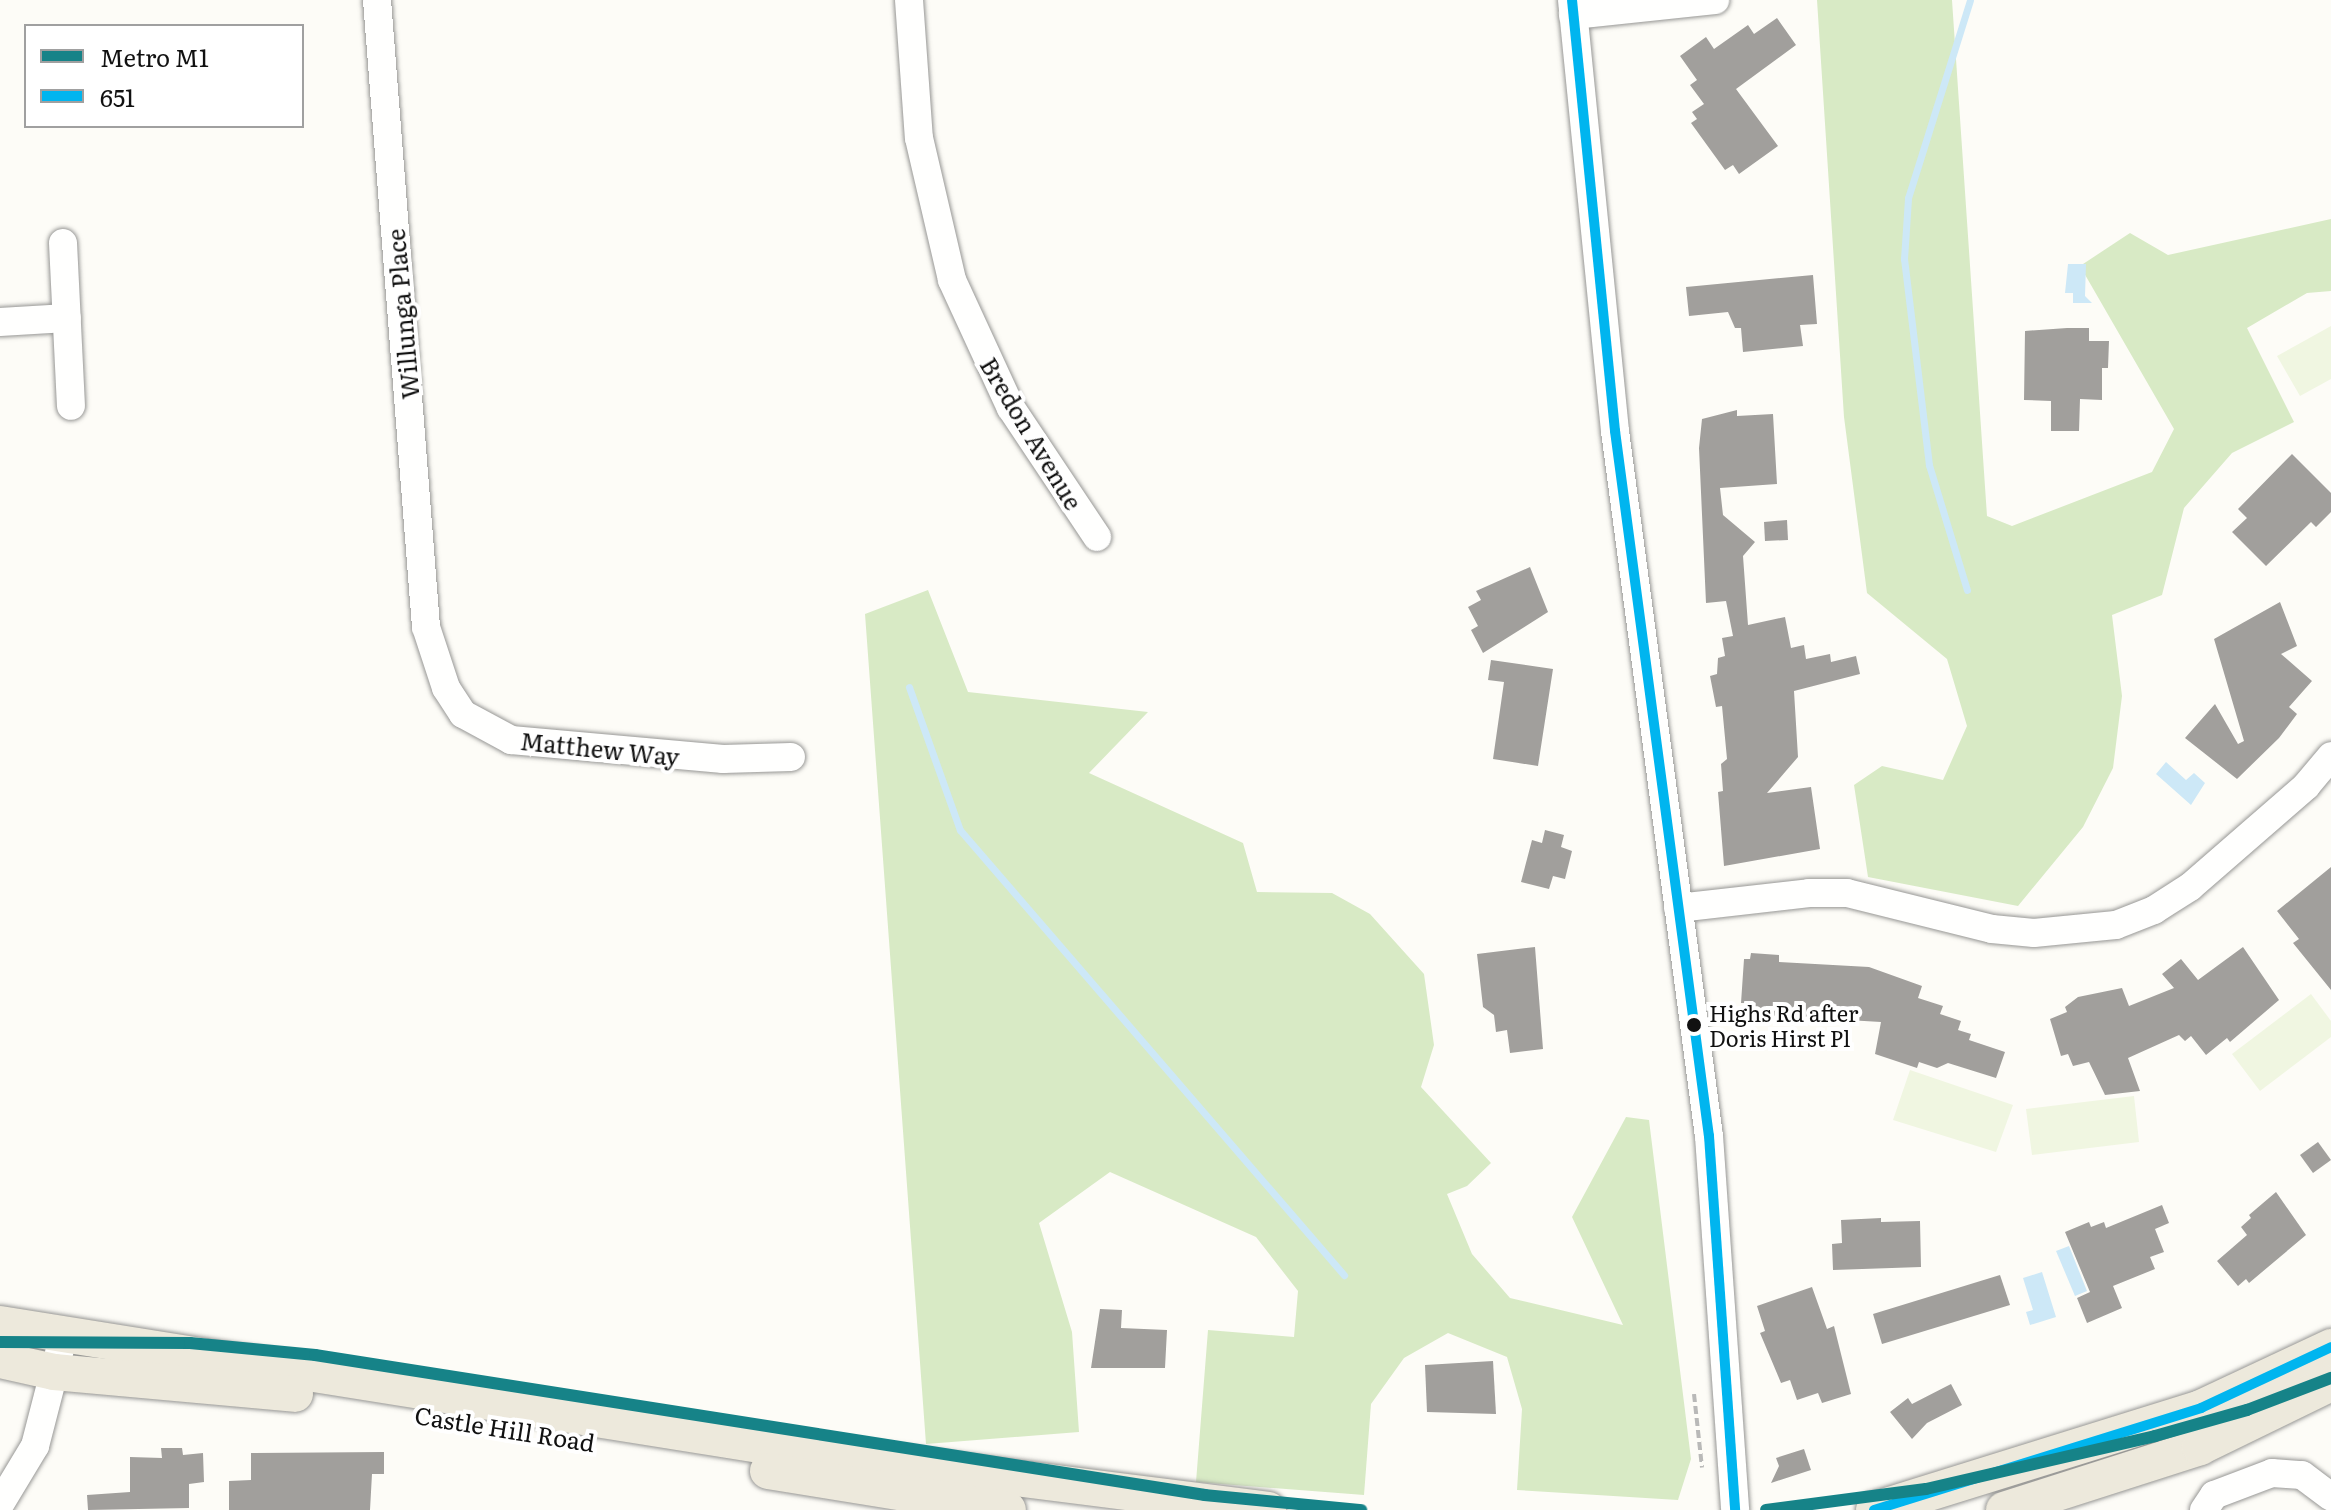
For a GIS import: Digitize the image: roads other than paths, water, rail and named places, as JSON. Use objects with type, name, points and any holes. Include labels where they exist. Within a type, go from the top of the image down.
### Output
[{"type":"main road","name":"Castle Hill Road","points":[[0,1324],[59,1355],[1008,1510]]},
{"type":"main road","points":[[1874,1510],[2201,1408],[2331,1347]]},
{"type":"main road","name":"Castle Hill Road","points":[[0,1360],[59,1355],[1268,1510]]},
{"type":"main road","points":[[2004,1510],[2200,1447],[2331,1383]]},
{"type":"street","name":"Willunga Place","points":[[377,0],[426,627]]},
{"type":"street","name":"Bredon Avenue","points":[[909,0],[919,138],[952,280],[1011,408],[1097,537]]},
{"type":"street","points":[[1715,0],[1573,7],[1615,431],[1709,1136],[1735,1510]]},
{"type":"street","points":[[63,243],[71,406]]},
{"type":"street","points":[[0,322],[67,318]]},
{"type":"street","name":"Matthew Way","points":[[426,627],[446,688],[463,714],[511,740],[723,759],[791,757]]},
{"type":"street","points":[[1678,908],[1809,893],[1847,893],[1992,929],[2034,933],[2116,925],[2154,910],[2190,887],[2306,786],[2331,756]]},
{"type":"street","points":[[0,1504],[26,1468],[59,1355]]},
{"type":"street","points":[[2204,1510],[2214,1495],[2272,1473],[2302,1475],[2331,1497]]},
{"type":"water","points":[[2068,264],[2086,264],[2085,296],[2092,303],[2073,303],[2073,293],[2065,293]]},
{"type":"water","points":[[2166,762],[2186,780],[2194,773],[2205,783],[2191,805],[2156,774]]},
{"type":"water","points":[[2069,1246],[2087,1291],[2075,1296],[2056,1251]]},
{"type":"water","points":[[2042,1272],[2056,1317],[2030,1325],[2026,1312],[2033,1310],[2023,1278]]},
{"type":"waterway","points":[[1967,590],[1929,465],[1904,259],[1908,198],[1970,0]]},
{"type":"waterway","points":[[909,687],[960,830],[1344,1275]]},
{"type":"metro line","name":"M1","points":[[0,1342],[190,1343],[315,1355],[1205,1495],[1361,1510]]},
{"type":"metro line","name":"M1","points":[[1766,1510],[1926,1489],[2155,1436],[2247,1410],[2331,1378]]},
{"type":"place","name":"Highs Rd after Doris Hirst Pl","points":[[1694,1025]]}]
